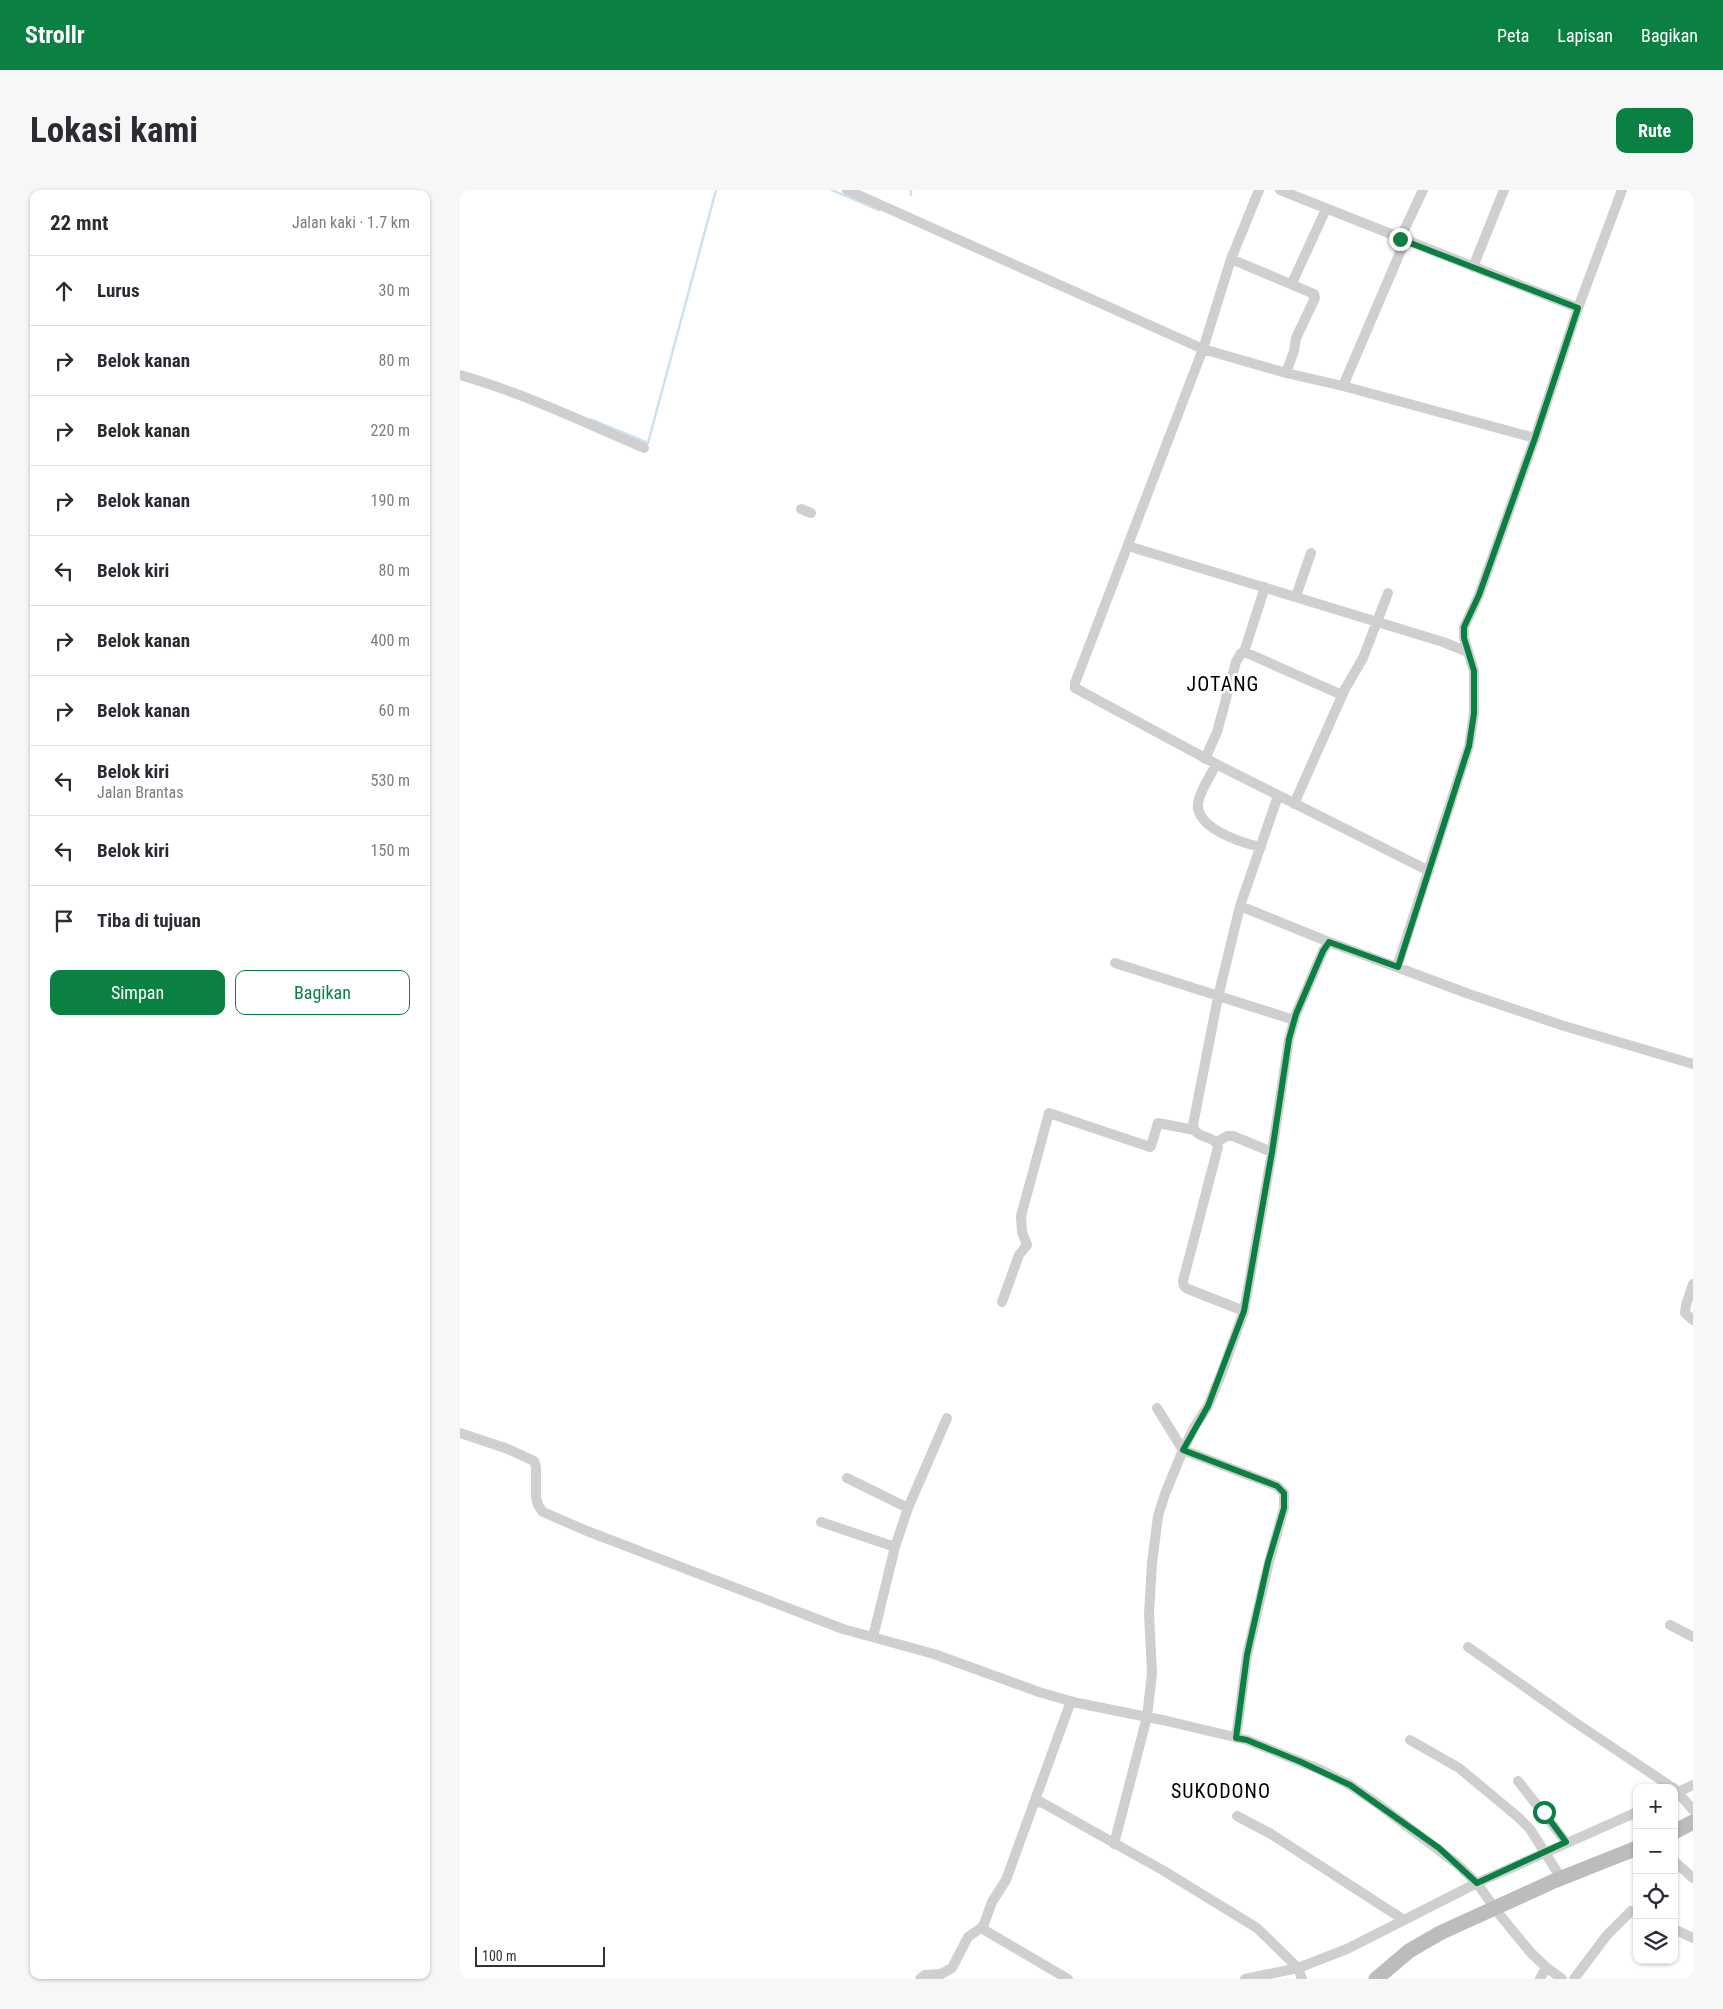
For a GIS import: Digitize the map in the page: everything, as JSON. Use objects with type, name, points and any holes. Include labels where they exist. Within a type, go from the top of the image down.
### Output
[{"type":"main road","points":[[1678,1830],[1693,1822]]},
{"type":"main road","points":[[1376,1979],[1409,1952],[1440,1933],[1493,1906],[1633,1850]]},
{"type":"street","points":[[847,190],[1006,263],[1203,349],[1286,373],[1343,386],[1535,438]]},
{"type":"street","points":[[1259,190],[1231,259],[1203,349],[1075,683],[1075,688],[1206,759],[1429,871]]},
{"type":"street","points":[[1280,190],[1402,240],[1578,308]]},
{"type":"street","points":[[1343,386],[1423,190]]},
{"type":"street","points":[[1473,268],[1504,190]]},
{"type":"street","points":[[1398,967],[1469,746],[1474,713],[1474,671],[1464,638],[1464,627],[1479,595],[1535,438],[1578,308],[1622,190]]},
{"type":"street","points":[[1292,284],[1326,209]]},
{"type":"street","points":[[1231,259],[1314,294],[1315,298],[1296,338],[1294,351],[1286,373]]},
{"type":"street","points":[[460,375],[479,380],[565,413],[644,448]]},
{"type":"street","points":[[1128,546],[1296,596],[1443,642],[1468,652]]},
{"type":"street","points":[[1296,596],[1311,553]]},
{"type":"street","points":[[1206,759],[1217,732],[1239,655],[1244,652],[1265,587]]},
{"type":"street","points":[[1294,804],[1342,695],[1363,658],[1388,593]]},
{"type":"street","points":[[1244,652],[1342,695]]},
{"type":"street","points":[[1216,764],[1198,800],[1199,811],[1203,818],[1216,830],[1228,837],[1260,847]]},
{"type":"street","points":[[1217,1142],[1197,1134],[1193,1125],[1218,994],[1240,906],[1278,796]]},
{"type":"street","points":[[1240,906],[1329,942],[1469,994],[1561,1026],[1693,1064]]},
{"type":"street","points":[[1114,1844],[1147,1717],[1152,1673],[1149,1614],[1156,1534],[1164,1494],[1183,1450],[1208,1406],[1244,1311],[1272,1152],[1289,1039],[1294,1020],[1323,951],[1329,942]]},
{"type":"street","points":[[1115,964],[1218,994],[1294,1020]]},
{"type":"street","points":[[1002,1302],[1019,1255],[1027,1244],[1022,1232],[1021,1216],[1049,1113],[1150,1147],[1158,1123],[1194,1130]]},
{"type":"street","points":[[1217,1142],[1227,1136],[1233,1136],[1272,1152]]},
{"type":"street","points":[[1217,1142],[1218,1150],[1183,1281],[1184,1286],[1244,1311]]},
{"type":"street","points":[[1693,1284],[1685,1313],[1693,1320]]},
{"type":"street","points":[[1158,1408],[1183,1450],[1277,1486],[1284,1493],[1284,1508],[1268,1562],[1247,1655],[1236,1738]]},
{"type":"street","points":[[873,1637],[895,1547],[908,1508],[947,1418]]},
{"type":"street","points":[[460,1433],[508,1449],[534,1461],[536,1467],[536,1496],[538,1505],[543,1512],[760,1598],[835,1626],[934,1654],[1071,1701],[1247,1740],[1350,1785],[1439,1848],[1478,1885],[1521,1942],[1546,1967],[1562,1979]]},
{"type":"street","points":[[847,1478],[908,1508]]},
{"type":"street","points":[[821,1522],[895,1547]]},
{"type":"street","points":[[1670,1625],[1693,1637]]},
{"type":"street","points":[[1468,1647],[1665,1784]]},
{"type":"street","points":[[920,1979],[925,1975],[941,1974],[952,1968],[968,1937],[981,1928],[992,1902],[1006,1880],[1071,1701]]},
{"type":"street","points":[[1410,1740],[1459,1768],[1501,1802],[1530,1829],[1562,1878]]},
{"type":"street","points":[[1518,1781],[1566,1842]]},
{"type":"street","points":[[1678,1792],[1693,1785]]},
{"type":"street","points":[[1678,1793],[1693,1810]]},
{"type":"street","points":[[1035,1804],[1042,1802],[1164,1871],[1257,1928],[1300,1974]]},
{"type":"street","points":[[1245,1979],[1300,1974],[1404,1920],[1545,1852],[1633,1814]]},
{"type":"street","points":[[1237,1816],[1271,1834],[1404,1920]]},
{"type":"street","points":[[1678,1865],[1693,1878]]},
{"type":"street","points":[[1574,1979],[1607,1935],[1631,1911]]},
{"type":"street","points":[[981,1928],[1068,1979]]},
{"type":"street","points":[[1678,1931],[1693,1938]]},
{"type":"street","points":[[1540,1979],[1546,1967]]},
{"type":"waterway","points":[[590,419],[648,443],[716,190]]},
{"type":"waterway","points":[[832,190],[879,210]]},
{"type":"waterway","points":[[911,190],[911,195]]},
{"type":"district","name":"JOTANG","points":[[1223,684]]},
{"type":"district","name":"SUKODONO","points":[[1221,1791]]},
{"type":"route","points":[[1400,239],[1578,308],[1535,438],[1479,595],[1464,627],[1464,638],[1474,671],[1474,713],[1469,746],[1398,967],[1329,942],[1323,951],[1296,1014],[1289,1039],[1272,1152],[1244,1311],[1208,1406],[1183,1450],[1277,1486],[1284,1493],[1284,1508],[1268,1562],[1247,1655],[1236,1738],[1247,1740],[1321,1770],[1350,1785],[1439,1848],[1477,1883],[1566,1842],[1544,1812]]}]
